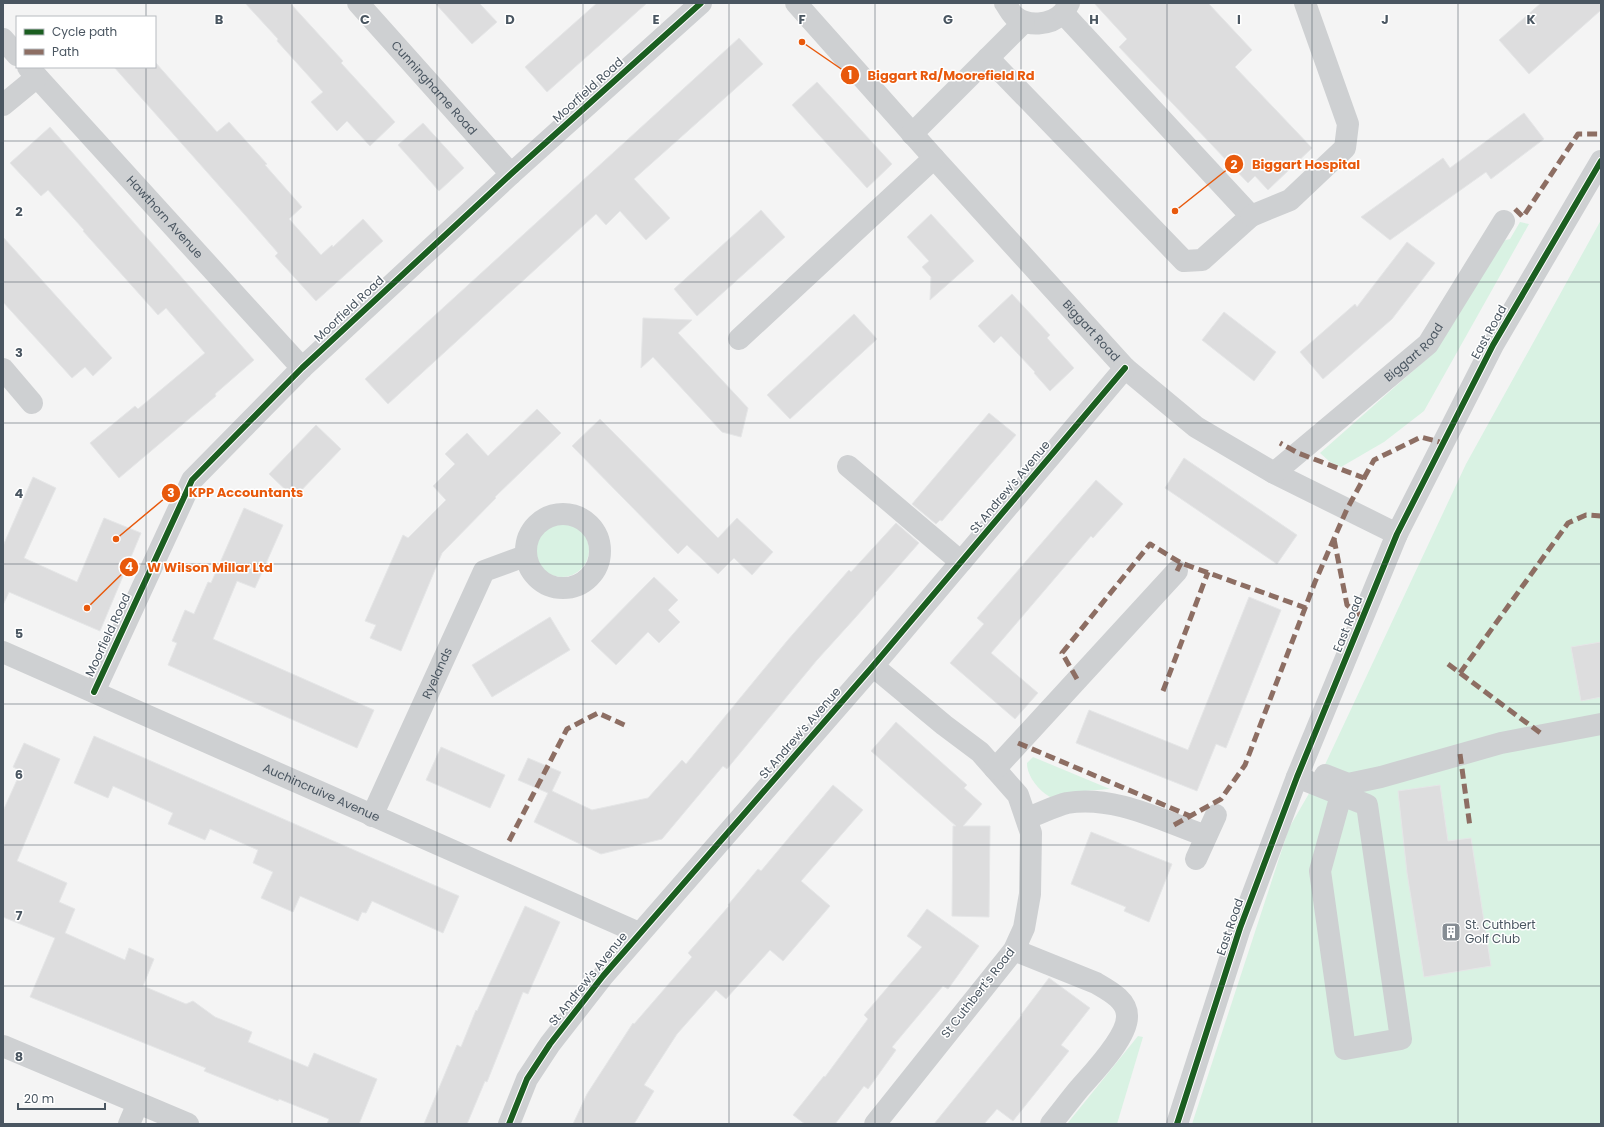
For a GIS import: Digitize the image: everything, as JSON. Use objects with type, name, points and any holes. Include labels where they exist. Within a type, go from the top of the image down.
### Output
[{"type":"street","name":"Cunninghame Road","points":[[358,3],[511,174]]},
{"type":"street","name":"Moorfield Road","points":[[94,692],[192,480],[302,368],[511,174],[701,3]]},
{"type":"street","name":"Biggart Road","points":[[796,3],[912,134],[1125,368],[1196,427],[1274,474],[1397,534]]},
{"type":"street","points":[[1005,3],[1014,15],[1024,22],[1037,24],[1053,20],[1066,8],[1251,216]]},
{"type":"street","points":[[988,58],[1184,261],[1202,260],[1251,216],[1290,200],[1345,148],[1348,124],[1306,3]]},
{"type":"street","points":[[912,134],[1024,22]]},
{"type":"street","points":[[3,39],[16,54]]},
{"type":"street","points":[[3,105],[33,72]]},
{"type":"street","name":"Hawthorn Avenue","points":[[33,72],[302,368]]},
{"type":"street","points":[[739,339],[934,158]]},
{"type":"street","name":"East Road","points":[[1177,1124],[1240,928],[1299,771],[1397,534],[1493,345],[1601,161]]},
{"type":"street","name":"Biggart Road","points":[[1274,474],[1428,344],[1504,221]]},
{"type":"street","name":"St Andrew's Avenue","points":[[509,1124],[527,1079],[550,1044],[598,982],[639,933],[873,666],[1125,368]]},
{"type":"street","points":[[3,369],[32,403]]},
{"type":"street","points":[[848,466],[961,562]]},
{"type":"street","name":"Ryelands","points":[[372,816],[484,571],[525,556]]},
{"type":"street","points":[[995,769],[1177,571]]},
{"type":"street","name":"Auchincruive Avenue","points":[[4,655],[94,692],[639,933]]},
{"type":"street","name":"St Cuthbert's Road","points":[[873,666],[944,725],[980,752],[1018,795],[1031,833],[1030,894],[1024,928],[1014,950],[875,1124]]},
{"type":"street","points":[[1299,771],[1348,784],[1381,777],[1501,743],[1601,724]]},
{"type":"street","points":[[1299,771],[1341,795],[1367,805],[1401,1039],[1345,1049],[1320,871],[1341,795]]},
{"type":"street","points":[[1027,818],[1067,803],[1100,802],[1128,807],[1206,836]]},
{"type":"street","points":[[1196,859],[1216,815]]},
{"type":"street","points":[[1014,950],[1096,983],[1107,989],[1118,997],[1128,1016],[1126,1027],[1106,1058],[1052,1124]]},
{"type":"street","points":[[3,1046],[188,1124]]},
{"type":"street","points":[[129,1124],[138,1103]]},
{"type":"green space","name":"St. Cuthbert Golf Club","points":[[1601,220],[1601,1124],[1192,1124],[1289,828],[1322,771],[1466,464]]},
{"type":"green space","points":[[1520,222],[1529,224],[1424,411],[1384,442],[1341,467],[1330,462],[1320,453],[1431,355],[1502,241],[1510,239]]},
{"type":"green space","points":[[562,523],[572,525],[581,531],[587,540],[589,550],[587,560],[581,569],[572,575],[562,577],[552,575],[543,569],[537,560],[535,550],[537,540],[543,531],[552,525]]},
{"type":"green space","points":[[1033,757],[1110,789],[1084,791],[1052,798],[1035,784],[1029,774],[1027,763]]},
{"type":"green space","points":[[1138,1036],[1143,1037],[1117,1124],[1067,1124]]},
{"type":"building","points":[[245,3],[290,3],[343,61],[341,63],[395,122],[370,146],[347,121],[337,131],[311,102],[323,92]]},
{"type":"building","points":[[435,3],[479,3],[497,22],[472,44]]},
{"type":"building","points":[[597,3],[647,3],[547,92],[525,67]]},
{"type":"building","points":[[1094,3],[1208,3],[1252,50],[1235,67],[1312,148],[1268,190],[1255,176],[1248,183],[1119,47],[1127,39]]},
{"type":"building","points":[[1541,3],[1601,3],[1601,10],[1529,74],[1499,40]]},
{"type":"building","points":[[739,38],[763,64],[634,179],[670,218],[646,240],[620,211],[606,225],[596,214],[388,404],[365,379]]},
{"type":"building","points":[[156,63],[217,132],[229,122],[267,164],[265,165],[302,207],[289,219],[321,255],[332,245],[333,247],[363,219],[383,241],[316,301],[275,256],[278,253],[115,68],[156,68]]},
{"type":"building","points":[[817,82],[892,164],[867,188],[792,105]]},
{"type":"building","points":[[1524,113],[1544,139],[1491,179],[1486,172],[1390,240],[1361,217],[1443,158],[1450,168]]},
{"type":"building","points":[[423,123],[464,168],[439,191],[398,145]]},
{"type":"building","points":[[50,127],[254,360],[215,394],[216,396],[119,478],[90,443],[135,406],[138,409],[205,353],[166,308],[158,315],[48,190],[41,196],[10,163]]},
{"type":"building","points":[[761,210],[785,237],[697,316],[674,289]]},
{"type":"building","points":[[931,214],[974,261],[930,300],[931,277],[922,267],[929,261],[907,237]]},
{"type":"building","points":[[3,237],[112,358],[93,376],[85,367],[72,378],[3,302]]},
{"type":"building","points":[[1407,242],[1435,263],[1392,319],[1323,379],[1300,352],[1355,304],[1357,307]]},
{"type":"building","points":[[1012,294],[1050,335],[1047,338],[1074,368],[1050,391],[1034,373],[1035,372],[1001,336],[994,343],[978,326]]},
{"type":"building","points":[[1224,312],[1276,352],[1254,381],[1202,340]]},
{"type":"building","points":[[854,314],[877,339],[790,419],[767,395]]},
{"type":"building","points":[[643,318],[692,320],[678,333],[748,408],[741,437],[722,432],[653,357],[641,368]]},
{"type":"building","points":[[537,409],[561,433],[495,497],[496,498],[442,553],[401,651],[370,638],[376,625],[365,621],[403,535],[408,538],[446,500],[433,486],[455,464],[445,454],[467,433],[488,456]]},
{"type":"building","points":[[989,413],[1016,435],[942,521],[940,520],[936,524],[912,504]]},
{"type":"building","points":[[600,419],[718,538],[737,518],[773,552],[752,575],[734,558],[718,574],[687,545],[678,554],[572,446]]},
{"type":"building","points":[[316,425],[341,449],[294,498],[269,474]]},
{"type":"building","points":[[1184,458],[1297,535],[1277,564],[1165,488]]},
{"type":"building","points":[[33,477],[56,488],[24,558],[77,582],[104,518],[141,533],[100,631],[9,592],[3,605],[3,546]]},
{"type":"building","points":[[1096,480],[1123,504],[1093,538],[1091,536],[991,653],[1038,693],[1015,719],[950,663],[984,624],[977,618]]},
{"type":"building","points":[[244,508],[283,525],[255,588],[237,581],[213,639],[374,710],[357,748],[168,665],[177,643],[172,641],[185,610],[194,614],[208,582],[211,583]]},
{"type":"building","points":[[896,523],[919,543],[817,660],[727,769],[723,766],[662,839],[601,854],[534,822],[548,793],[518,780],[528,758],[561,772],[552,791],[592,810],[648,798],[682,760],[686,764],[787,641],[849,570],[851,572]]},
{"type":"building","points":[[654,577],[678,600],[668,610],[680,622],[659,643],[648,632],[616,665],[591,641]]},
{"type":"building","points":[[1249,597],[1281,610],[1226,748],[1216,744],[1197,791],[1076,743],[1089,710],[1188,750]]},
{"type":"building","points":[[550,617],[570,650],[492,697],[472,665]]},
{"type":"building","points":[[1601,642],[1601,697],[1581,701],[1571,647]]},
{"type":"building","points":[[896,722],[967,785],[964,788],[982,804],[963,826],[990,826],[989,917],[952,916],[953,826],[956,826],[871,751]]},
{"type":"building","points":[[94,736],[459,896],[443,933],[372,901],[366,913],[362,912],[358,921],[300,896],[293,912],[261,898],[273,872],[253,863],[258,850],[210,829],[205,840],[168,824],[173,813],[113,786],[108,798],[74,783]]},
{"type":"building","points":[[24,743],[60,759],[17,861],[67,883],[59,902],[75,909],[65,933],[125,960],[129,948],[154,959],[143,986],[186,1004],[193,1001],[215,1017],[252,1032],[248,1042],[308,1067],[314,1053],[377,1079],[359,1124],[327,1124],[329,1119],[279,1099],[278,1101],[204,1071],[206,1068],[30,997],[55,938],[3,917],[3,811],[21,771],[13,767]]},
{"type":"building","points":[[441,747],[505,775],[490,808],[426,780]]},
{"type":"building","points":[[833,785],[863,810],[801,881],[830,906],[783,961],[770,950],[726,999],[716,990],[677,1034],[644,1085],[654,1091],[634,1124],[573,1124],[587,1094],[633,1023],[634,1024],[692,957],[688,953],[729,906],[728,905],[758,869],[761,871]]},
{"type":"building","name":"St. Cuthbert Golf Club","points":[[1440,785],[1448,841],[1471,838],[1491,966],[1424,977],[1407,873],[1398,791]]},
{"type":"building","points":[[1091,832],[1172,864],[1149,922],[1124,911],[1126,907],[1071,884]]},
{"type":"building","points":[[525,906],[560,922],[528,994],[523,992],[487,1082],[485,1081],[467,1124],[424,1124],[457,1045],[461,1047],[476,1010],[477,1011]]},
{"type":"building","points":[[927,909],[979,946],[948,989],[943,986],[892,1047],[896,1050],[868,1089],[864,1086],[835,1124],[805,1124],[793,1115],[824,1076],[825,1077],[868,1019],[864,1015],[922,947],[907,936]]},
{"type":"building","points":[[1049,978],[1090,1008],[1061,1045],[1069,1051],[1013,1121],[997,1109],[984,1124],[934,1124],[1022,1015]]},
{"type":"marked path","points":[[1515,209],[1523,217],[1578,134],[1601,134]]},
{"type":"marked path","points":[[1364,478],[1374,460],[1421,437],[1443,443]]},
{"type":"marked path","points":[[1174,825],[1221,799],[1245,765],[1315,582],[1347,509],[1364,478],[1298,453],[1280,443]]},
{"type":"marked path","points":[[1460,673],[1568,523],[1586,515],[1601,516]]},
{"type":"marked path","points":[[1334,539],[1347,605],[1363,617]]},
{"type":"marked path","points":[[1077,679],[1062,653],[1150,544],[1181,563],[1306,608]]},
{"type":"marked path","points":[[1177,571],[1181,563]]},
{"type":"marked path","points":[[1163,691],[1208,572]]},
{"type":"marked path","points":[[1448,664],[1543,735]]},
{"type":"marked path","points":[[509,841],[567,729],[598,713],[629,727]]},
{"type":"marked path","points":[[1018,743],[1190,816]]},
{"type":"marked path","points":[[1460,754],[1470,827]]},
{"type":"cycle path","points":[[94,692],[192,480],[302,368],[511,174],[701,3]]},
{"type":"cycle path","points":[[1177,1124],[1240,928],[1297,777],[1397,534],[1493,345],[1601,161]]},
{"type":"cycle path","points":[[509,1124],[527,1079],[550,1044],[603,976],[873,666],[1125,368]]},
{"type":"place","name":"Biggart Rd/Moorefield Rd","points":[[802,42]]},
{"type":"place","name":"Biggart Hospital","points":[[1175,211]]},
{"type":"place","name":"KPP Accountants","points":[[116,539]]},
{"type":"place","name":"W Wilson Millar Ltd","points":[[87,608]]},
{"type":"place","name":"St. Cuthbert Golf Club","points":[[1451,932]]}]
